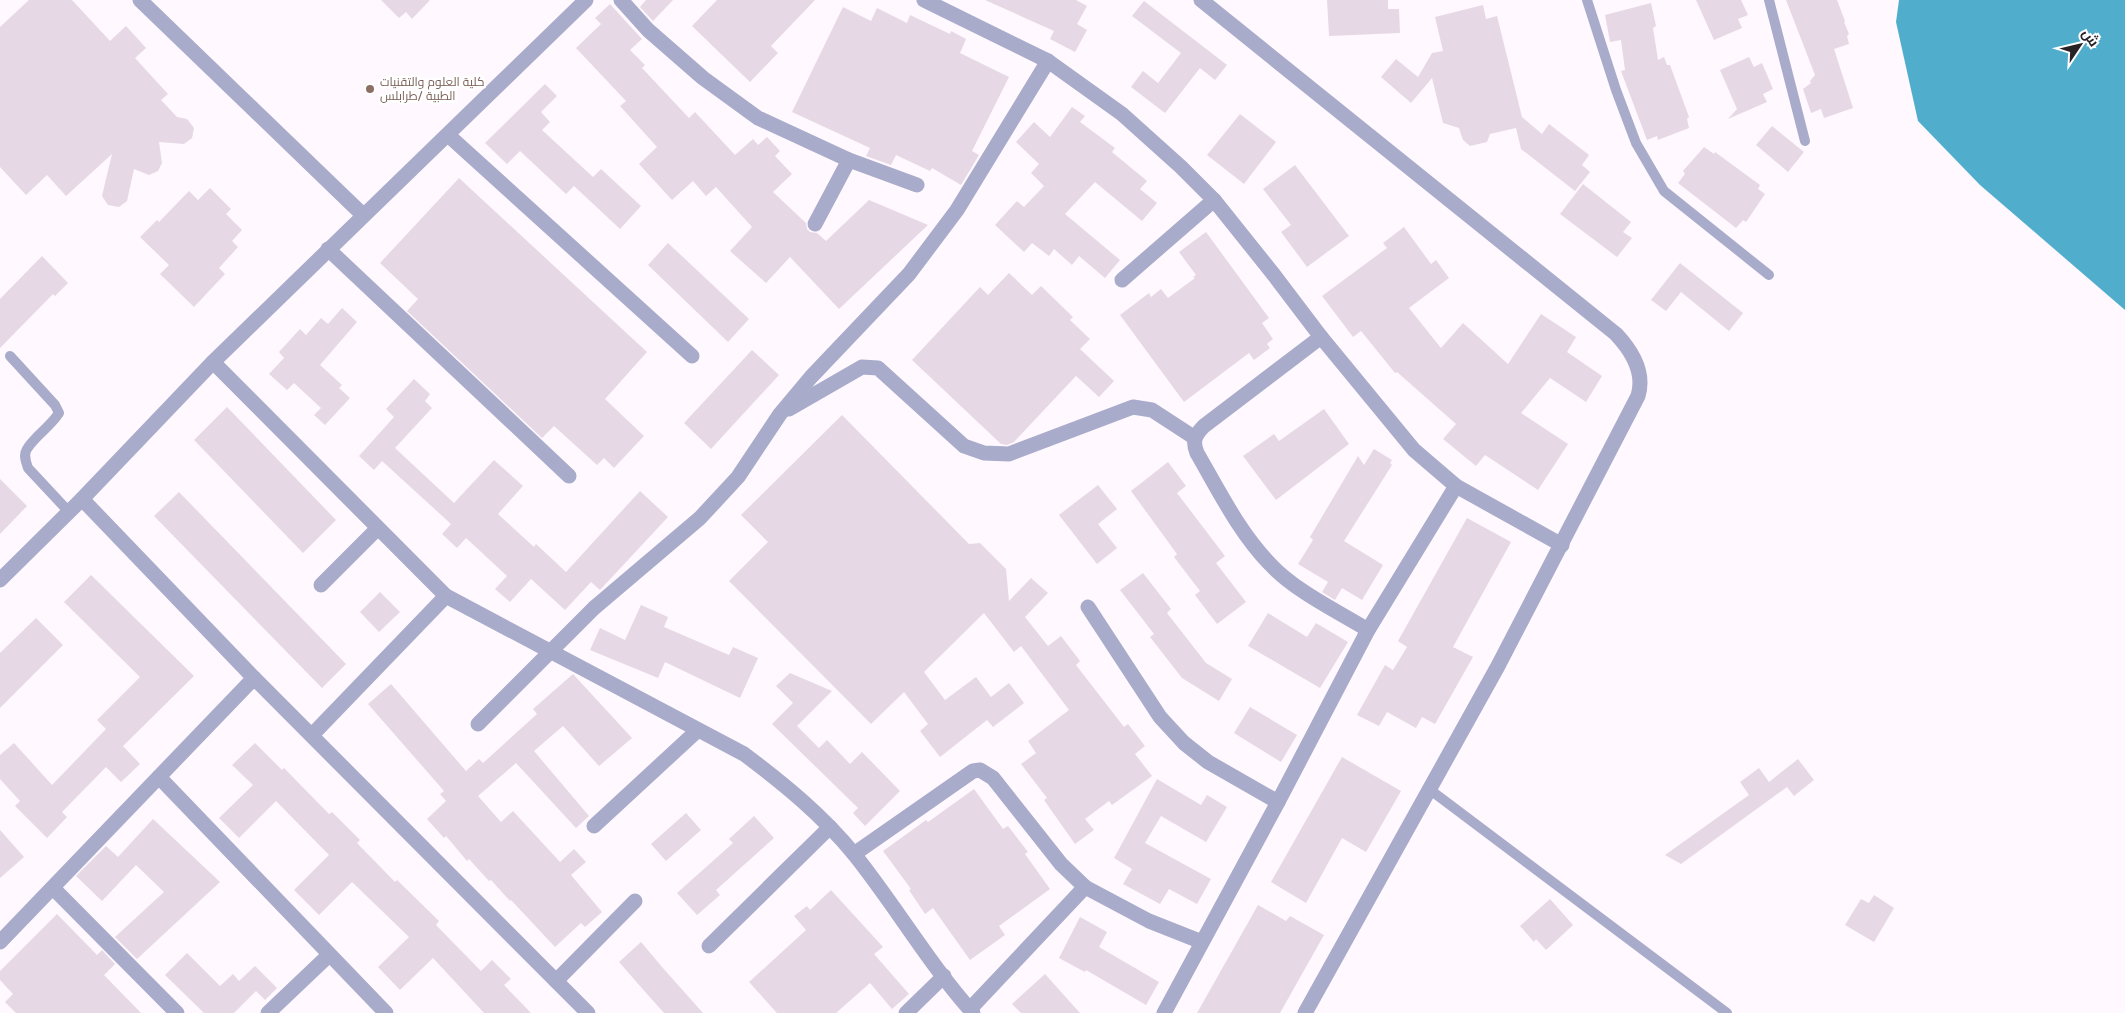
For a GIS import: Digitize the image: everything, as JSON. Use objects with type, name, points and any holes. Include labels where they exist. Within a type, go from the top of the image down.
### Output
[{"type":"street","points":[[140,0],[363,215]]},
{"type":"street","points":[[0,580],[82,499],[213,362],[586,0]]},
{"type":"street","points":[[621,0],[648,30],[703,78],[758,118],[849,160],[918,185]]},
{"type":"street","points":[[924,0],[1048,61],[1122,114],[1181,167],[1214,200],[1414,450],[1456,486],[1562,545]]},
{"type":"street","points":[[1201,0],[1616,334],[1627,346],[1638,368],[1641,387],[1562,545],[1498,666],[1305,1013]]},
{"type":"street","points":[[478,724],[594,608],[700,518],[738,477],[780,414],[811,377],[909,274],[957,210],[1048,61]]},
{"type":"street","points":[[448,135],[692,356]]},
{"type":"street","points":[[815,224],[849,160]]},
{"type":"street","points":[[1122,280],[1214,200]]},
{"type":"street","points":[[328,249],[569,476]]},
{"type":"street","points":[[1322,337],[1204,426],[1198,432],[1194,444],[1197,453],[1248,539],[1271,566],[1292,583],[1368,630]]},
{"type":"street","points":[[213,362],[377,529],[446,596],[744,754],[786,786],[830,827],[854,854],[971,1011],[1085,887]]},
{"type":"street","points":[[780,414],[862,367],[878,368],[964,446],[984,453],[1010,454],[1133,407],[1152,410],[1195,438]]},
{"type":"street","points":[[1164,1013],[1368,630],[1456,486]]},
{"type":"street","points":[[82,499],[254,678],[588,1013]]},
{"type":"street","points":[[321,585],[377,529]]},
{"type":"street","points":[[312,735],[446,596]]},
{"type":"street","points":[[1088,607],[1160,717],[1184,743],[1208,762],[1278,802]]},
{"type":"street","points":[[0,942],[254,678]]},
{"type":"street","points":[[594,826],[698,730]]},
{"type":"street","points":[[854,854],[972,771],[980,770],[993,778],[1061,864],[1085,887],[1142,917],[1202,942]]},
{"type":"street","points":[[159,777],[386,1013]]},
{"type":"street","points":[[709,946],[830,827]]},
{"type":"street","points":[[53,888],[177,1013]]},
{"type":"street","points":[[556,981],[635,901]]},
{"type":"street","points":[[268,1013],[329,955]]},
{"type":"street","points":[[906,1013],[944,976]]},
{"type":"lane","points":[[1587,0],[1616,90],[1636,143],[1664,191],[1769,274]]},
{"type":"lane","points":[[1769,0],[1805,140]]},
{"type":"lane","points":[[10,356],[55,405],[59,413],[53,422],[26,449],[24,459],[28,468],[69,512]]},
{"type":"lane","points":[[1428,789],[1727,1013]]},
{"type":"water","points":[[1899,0],[2125,0],[2125,310],[1980,185],[1918,121],[1896,22]]},
{"type":"building","points":[[29,0],[72,0],[110,41],[126,26],[146,48],[135,58],[168,94],[161,100],[177,117],[187,119],[194,128],[192,138],[184,144],[159,142],[162,163],[158,171],[149,175],[134,169],[127,201],[119,207],[108,205],[102,196],[112,154],[66,196],[47,175],[26,195],[0,167],[0,27]]},
{"type":"building","points":[[381,0],[430,0],[412,19],[406,12],[399,18]]},
{"type":"building","points":[[646,0],[673,0],[653,21],[640,7]]},
{"type":"building","points":[[717,0],[815,0],[771,46],[778,53],[750,82],[692,26]]},
{"type":"building","points":[[985,0],[1076,0],[1087,6],[1077,24],[1087,30],[1075,52],[1050,39],[1054,31]]},
{"type":"building","points":[[1327,0],[1388,0],[1388,9],[1399,9],[1400,33],[1329,36]]},
{"type":"building","points":[[1696,0],[1741,0],[1748,15],[1738,19],[1742,28],[1714,40]]},
{"type":"building","points":[[1786,0],[1837,0],[1849,34],[1847,36],[1849,44],[1834,49],[1853,108],[1824,118],[1821,109],[1811,113],[1803,89],[1811,83],[1810,81],[1815,75]]},
{"type":"building","points":[[1144,1],[1227,65],[1215,80],[1200,68],[1165,113],[1131,87],[1143,71],[1158,83],[1181,53],[1132,16]]},
{"type":"building","points":[[1651,3],[1656,26],[1653,28],[1658,60],[1664,57],[1667,65],[1670,65],[1689,117],[1687,119],[1689,128],[1658,140],[1657,136],[1647,140],[1621,71],[1625,70],[1621,40],[1610,42],[1605,15]]},
{"type":"building","points":[[610,4],[642,39],[630,50],[645,65],[642,68],[689,118],[695,112],[735,155],[753,139],[758,145],[767,137],[780,151],[775,156],[792,174],[773,192],[806,223],[807,229],[810,232],[817,233],[826,241],[869,200],[928,225],[839,309],[790,257],[766,283],[730,251],[752,227],[716,187],[706,196],[693,181],[672,200],[639,164],[657,147],[620,106],[626,101],[576,48],[601,24],[595,18]]},
{"type":"building","points":[[1483,5],[1486,19],[1497,16],[1522,117],[1542,134],[1549,124],[1589,155],[1582,165],[1590,172],[1575,191],[1521,149],[1516,128],[1490,134],[1487,142],[1470,146],[1463,140],[1459,128],[1443,123],[1432,78],[1411,103],[1381,77],[1396,59],[1418,77],[1432,53],[1443,51],[1435,17]]},
{"type":"building","points":[[843,7],[871,21],[877,8],[907,23],[910,15],[950,34],[951,31],[966,39],[960,53],[1009,77],[972,151],[979,155],[961,185],[932,168],[930,171],[896,155],[891,165],[866,156],[870,148],[792,112]]},
{"type":"building","points":[[1749,57],[1754,67],[1762,63],[1773,89],[1763,94],[1767,102],[1728,119],[1737,109],[1720,70]]},
{"type":"building","points":[[545,84],[557,96],[541,112],[550,122],[542,130],[593,177],[601,169],[641,206],[620,229],[574,186],[566,194],[520,151],[507,164],[485,143]]},
{"type":"building","points":[[1072,107],[1085,116],[1080,122],[1115,148],[1112,152],[1147,181],[1140,189],[1157,203],[1142,221],[1095,182],[1065,214],[1120,260],[1105,278],[1079,256],[1072,265],[1054,249],[1049,256],[1032,243],[1024,252],[995,225],[1017,201],[1024,207],[1044,186],[1031,173],[1039,164],[1016,142],[1034,122],[1050,137]]},
{"type":"building","points":[[1240,114],[1276,142],[1244,184],[1207,155]]},
{"type":"building","points":[[1772,126],[1804,152],[1788,172],[1756,145]]},
{"type":"building","points":[[1704,147],[1714,154],[1715,152],[1760,185],[1758,189],[1765,194],[1746,222],[1743,220],[1736,228],[1678,183],[1685,174],[1683,171]]},
{"type":"building","points":[[1295,165],[1349,236],[1307,267],[1281,232],[1291,225],[1263,189]]},
{"type":"building","points":[[459,178],[647,352],[605,399],[644,436],[614,468],[604,458],[597,465],[554,426],[542,438],[407,311],[418,299],[380,263]]},
{"type":"building","points":[[1583,184],[1631,222],[1623,232],[1632,238],[1617,257],[1560,214]]},
{"type":"building","points":[[210,188],[231,209],[226,214],[242,230],[232,241],[238,247],[219,268],[225,274],[194,307],[160,274],[169,265],[140,237],[157,220],[159,222],[189,191],[198,200]]},
{"type":"building","points":[[1404,227],[1431,264],[1436,260],[1449,278],[1409,308],[1441,348],[1463,323],[1508,364],[1541,314],[1576,337],[1567,352],[1602,376],[1586,402],[1550,378],[1521,413],[1568,444],[1538,490],[1485,455],[1476,466],[1443,439],[1456,424],[1397,372],[1395,373],[1361,331],[1353,337],[1322,296],[1387,248],[1383,243]]},
{"type":"building","points":[[1206,232],[1269,318],[1262,323],[1273,339],[1267,344],[1270,348],[1254,360],[1249,353],[1184,402],[1120,315],[1149,293],[1151,297],[1161,289],[1168,298],[1195,278],[1193,277],[1196,275],[1179,252]]},
{"type":"building","points":[[668,243],[749,319],[728,342],[648,265]]},
{"type":"building","points":[[42,256],[68,283],[55,296],[53,294],[0,348],[0,299]]},
{"type":"building","points":[[1680,263],[1743,313],[1729,331],[1681,292],[1666,311],[1651,300]]},
{"type":"building","points":[[1009,273],[1032,295],[1041,286],[1073,317],[1070,320],[1090,339],[1080,349],[1114,381],[1099,397],[1076,376],[1014,442],[1007,445],[1001,444],[912,360],[980,287],[988,295]]},
{"type":"building","points":[[342,308],[357,322],[320,365],[342,385],[339,388],[350,398],[325,425],[314,415],[321,408],[294,383],[287,390],[269,374],[284,358],[279,352],[300,329],[306,335],[321,318],[328,324]]},
{"type":"building","points":[[752,350],[779,375],[711,449],[684,423]]},
{"type":"building","points":[[414,379],[430,394],[425,401],[432,408],[395,448],[454,503],[494,460],[523,486],[498,514],[534,547],[536,544],[566,572],[640,491],[668,517],[600,590],[591,582],[565,610],[531,579],[510,602],[495,589],[507,576],[466,538],[457,548],[442,534],[451,524],[382,461],[374,470],[359,456],[394,417],[386,409]]},
{"type":"building","points":[[227,407],[336,520],[303,553],[194,440]]},
{"type":"building","points":[[1324,409],[1349,444],[1276,500],[1243,456],[1274,434],[1279,441]]},
{"type":"building","points":[[842,415],[969,544],[980,543],[1006,569],[1009,601],[1031,578],[1048,593],[1025,617],[1048,646],[1061,636],[1080,661],[1076,665],[1124,727],[1128,724],[1145,746],[1135,754],[1152,776],[1112,805],[1109,801],[1085,819],[1094,830],[1075,844],[1044,800],[1047,798],[1021,764],[1036,753],[1028,741],[1069,710],[1021,646],[1014,652],[984,613],[924,672],[945,700],[976,677],[991,697],[1009,683],[1024,703],[993,727],[987,720],[940,757],[920,731],[928,724],[904,692],[871,724],[729,581],[768,542],[741,515]]},
{"type":"building","points":[[1374,449],[1392,460],[1390,463],[1392,465],[1344,541],[1383,565],[1362,600],[1342,588],[1335,600],[1322,592],[1328,582],[1298,564],[1313,540],[1310,537],[1358,456],[1364,465]]},
{"type":"building","points":[[1168,462],[1186,486],[1177,493],[1225,556],[1216,563],[1246,602],[1217,624],[1195,595],[1200,591],[1174,557],[1177,554],[1131,491]]},
{"type":"building","points":[[0,479],[27,506],[0,534]]},
{"type":"building","points":[[1098,485],[1117,509],[1098,524],[1117,548],[1097,564],[1059,515]]},
{"type":"building","points":[[179,492],[346,664],[322,688],[154,516]]},
{"type":"building","points":[[1467,518],[1511,542],[1453,647],[1473,657],[1435,724],[1422,717],[1416,728],[1387,712],[1379,726],[1357,715],[1385,665],[1393,670],[1407,647],[1398,641]]},
{"type":"building","points":[[1143,573],[1171,609],[1167,613],[1206,663],[1232,679],[1219,701],[1182,678],[1150,637],[1154,634],[1120,590]]},
{"type":"building","points":[[91,575],[194,676],[123,746],[140,764],[121,782],[106,767],[62,812],[67,817],[47,838],[15,806],[20,801],[0,779],[0,755],[14,743],[52,785],[106,729],[97,720],[140,677],[64,602]]},
{"type":"building","points":[[380,592],[400,612],[379,632],[360,612]]},
{"type":"building","points":[[641,605],[668,617],[664,627],[729,655],[733,647],[758,658],[740,698],[665,662],[658,678],[590,650],[600,628],[625,640]]},
{"type":"building","points":[[1268,613],[1307,637],[1316,623],[1348,642],[1320,688],[1248,646]]},
{"type":"building","points":[[36,618],[63,645],[0,708],[0,653]]},
{"type":"building","points":[[790,673],[832,691],[797,726],[819,748],[827,740],[850,764],[862,752],[900,791],[865,826],[853,813],[858,808],[772,724],[793,703],[776,686]]},
{"type":"building","points":[[573,674],[632,738],[599,766],[563,726],[534,751],[589,816],[576,828],[516,763],[478,796],[501,822],[513,811],[560,862],[574,849],[586,862],[571,875],[602,912],[585,927],[581,923],[555,947],[491,880],[489,881],[469,859],[467,861],[446,836],[444,838],[427,819],[446,801],[440,794],[444,791],[368,704],[391,684],[466,771],[479,759],[483,763],[537,714],[533,709]]},
{"type":"building","points":[[1250,707],[1297,735],[1281,762],[1234,733]]},
{"type":"building","points":[[255,743],[282,770],[284,768],[329,814],[332,812],[360,840],[357,843],[395,882],[397,880],[439,921],[436,925],[481,971],[492,960],[511,979],[504,985],[531,1013],[484,1013],[433,958],[400,990],[378,967],[409,937],[352,882],[319,915],[294,890],[329,855],[276,801],[239,838],[219,818],[253,785],[232,765]]},
{"type":"building","points":[[1342,757],[1401,791],[1366,852],[1342,838],[1306,903],[1271,882]]},
{"type":"building","points":[[1798,759],[1814,780],[1794,796],[1787,787],[1681,864],[1665,855],[1749,795],[1740,782],[1759,768],[1769,782]]},
{"type":"building","points":[[1157,779],[1201,805],[1207,795],[1227,807],[1206,842],[1161,816],[1145,843],[1211,879],[1197,904],[1169,889],[1160,904],[1123,884],[1132,869],[1114,858]]},
{"type":"building","points":[[974,789],[1003,829],[1008,826],[1028,852],[1025,854],[1050,889],[999,926],[1005,935],[970,960],[933,908],[925,914],[909,890],[911,889],[883,851]]},
{"type":"building","points":[[686,813],[701,830],[666,861],[651,844]]},
{"type":"building","points":[[754,816],[774,838],[716,890],[720,895],[697,915],[677,893],[733,843],[729,839]]},
{"type":"building","points":[[153,819],[220,882],[137,959],[115,937],[164,892],[136,865],[102,901],[76,876],[106,846],[118,857]]},
{"type":"building","points":[[0,830],[24,857],[0,878]]},
{"type":"building","points":[[831,890],[883,947],[874,954],[909,994],[892,1009],[870,983],[836,1013],[777,1013],[749,982],[806,930],[794,916],[807,906],[810,910]]},
{"type":"building","points":[[1874,895],[1894,908],[1874,942],[1845,925],[1861,899],[1869,903]]},
{"type":"building","points":[[1550,899],[1573,925],[1546,950],[1536,939],[1534,942],[1520,926]]},
{"type":"building","points":[[1258,905],[1286,921],[1290,916],[1324,935],[1280,1013],[1197,1013]]},
{"type":"building","points":[[57,914],[97,955],[102,950],[115,964],[104,975],[141,1013],[16,1013],[5,1002],[13,994],[0,980],[0,971]]},
{"type":"building","points":[[1080,917],[1107,932],[1099,947],[1159,982],[1146,1005],[1086,970],[1085,972],[1059,958]]},
{"type":"building","points":[[641,942],[703,1013],[664,1013],[619,962]]},
{"type":"building","points":[[187,953],[220,986],[233,974],[239,981],[255,966],[277,988],[265,1000],[256,991],[234,1013],[204,1013],[165,975]]},
{"type":"building","points":[[1045,974],[1080,1013],[1021,1013],[1012,1004]]},
{"type":"place","name":"كلية العلوم والتقنيات الطبية /طرابلس","points":[[370,89]]}]
